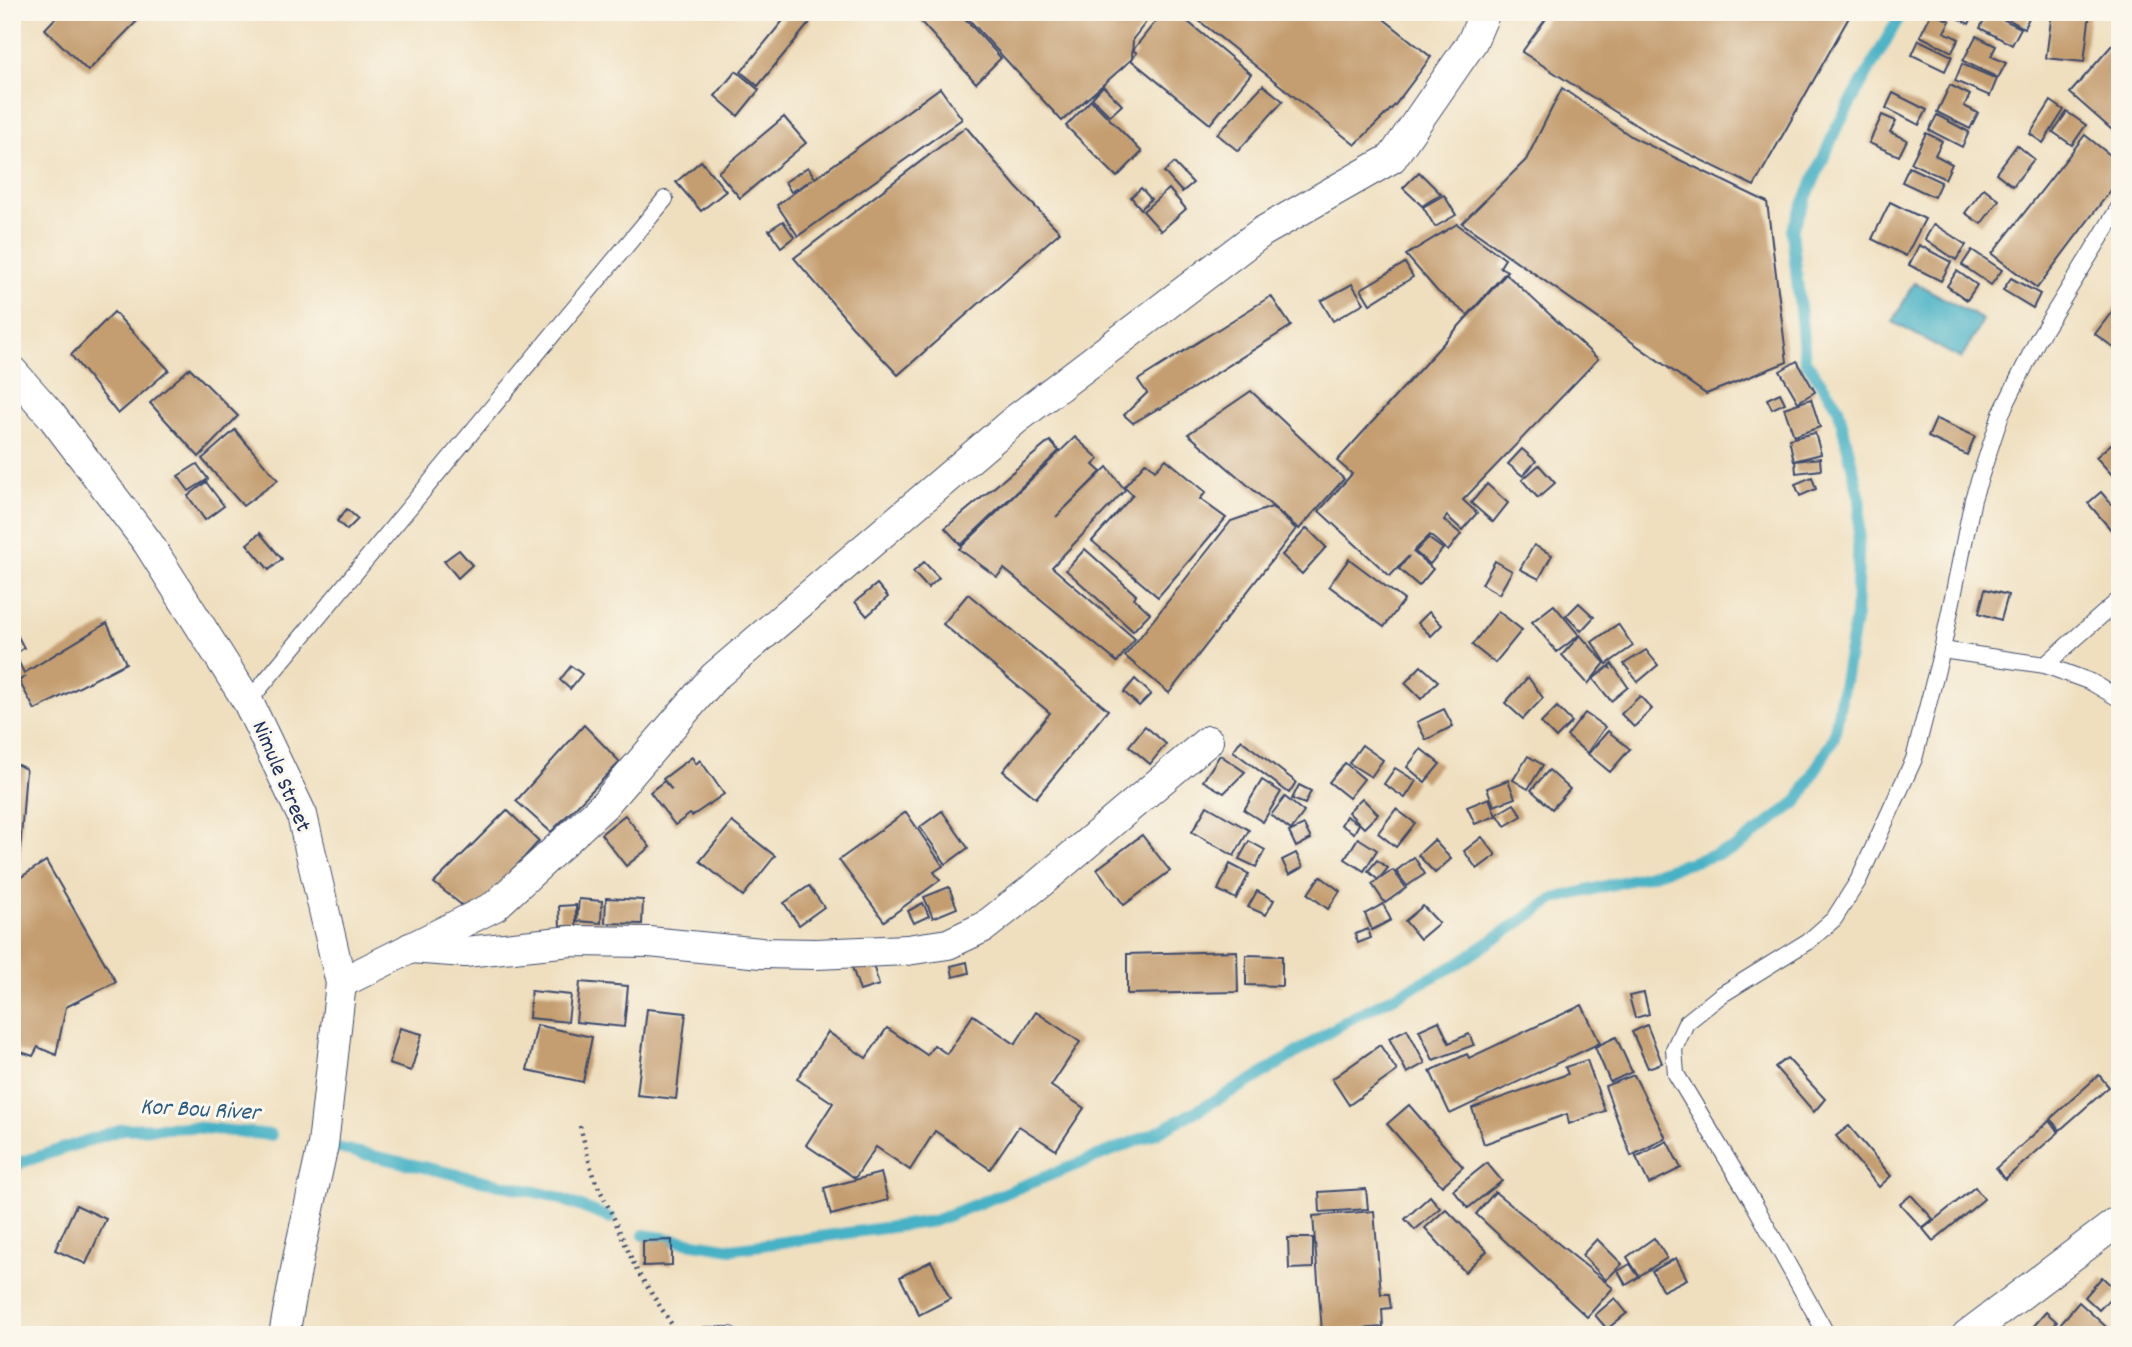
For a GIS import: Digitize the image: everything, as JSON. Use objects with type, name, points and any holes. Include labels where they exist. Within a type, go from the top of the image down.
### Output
[{"type":"street","points":[[341,983],[495,906],[603,806],[714,677],[1014,420],[1262,232],[1392,158],[1472,41],[1485,12]]},
{"type":"street","name":"Nimule Street","points":[[12,371],[51,415],[148,542],[247,702],[302,815],[341,983],[323,1145],[284,1335]]},
{"type":"street","points":[[410,948],[466,952],[571,941],[649,942],[761,953],[816,954],[907,950],[948,944],[984,927],[1208,741]]},
{"type":"street","points":[[1967,1335],[2120,1220]]},
{"type":"lane","points":[[247,702],[665,199]]},
{"type":"lane","points":[[1826,1335],[1753,1202],[1676,1074],[1674,1049],[1686,1023],[1721,995],[1810,940],[1834,919],[1858,881],[1914,759],[1942,650],[1973,499],[2001,414],[2038,339],[2120,206]]},
{"type":"lane","points":[[2045,665],[2120,599]]},
{"type":"lane","points":[[1942,650],[2045,665],[2091,682],[2120,699]]},
{"type":"lane","points":[[705,1335],[730,1335]]},
{"type":"path","points":[[580,1126],[593,1176],[637,1271],[678,1335]]},
{"type":"water","points":[[1914,282],[1983,320],[1961,359],[1893,322]]},
{"type":"building","points":[[61,12],[146,12],[88,71],[45,29]]},
{"type":"building","points":[[790,12],[801,12],[811,21],[758,86],[741,72]]},
{"type":"building","points":[[912,12],[959,12],[1001,58],[976,83]]},
{"type":"building","points":[[962,12],[1154,12],[1133,39],[1132,59],[1062,121]]},
{"type":"building","points":[[1163,12],[1176,12],[1251,74],[1210,124],[1131,60],[1137,53],[1133,50]]},
{"type":"building","points":[[1188,12],[1375,12],[1431,57],[1395,105],[1355,145]]},
{"type":"building","points":[[1551,12],[1852,12],[1754,186],[1656,138],[1522,52]]},
{"type":"building","points":[[1932,12],[1950,21],[1944,32],[1959,39],[1952,52],[1920,36]]},
{"type":"building","points":[[1946,12],[1975,12],[1969,24]]},
{"type":"building","points":[[1988,12],[2021,28],[2012,45],[1980,28]]},
{"type":"building","points":[[1996,12],[2032,12],[2024,28]]},
{"type":"building","points":[[2052,12],[2090,12],[2084,62],[2046,58]]},
{"type":"building","points":[[1976,36],[1996,46],[1991,56],[2006,63],[1998,78],[1963,61]]},
{"type":"building","points":[[2120,36],[2120,137],[2070,93]]},
{"type":"building","points":[[1919,40],[1952,56],[1945,71],[1912,55]]},
{"type":"building","points":[[1962,64],[1997,79],[1990,96],[1955,81]]},
{"type":"building","points":[[736,71],[759,90],[738,116],[715,96]]},
{"type":"building","points":[[1263,85],[1283,101],[1238,151],[1217,134]]},
{"type":"building","points":[[1950,85],[1970,95],[1964,106],[1978,113],[1970,129],[1937,112]]},
{"type":"building","points":[[1103,86],[1122,105],[1110,116],[1092,98]]},
{"type":"building","points":[[940,88],[962,119],[798,236],[777,205],[813,179],[791,192],[785,182],[808,167],[815,178]]},
{"type":"building","points":[[1562,88],[1632,137],[1767,202],[1787,362],[1706,394],[1462,223],[1526,160]]},
{"type":"building","points":[[1893,93],[1927,110],[1919,125],[1886,108]]},
{"type":"building","points":[[1091,100],[1142,152],[1117,177],[1066,126]]},
{"type":"building","points":[[2051,101],[2064,110],[2043,143],[2030,134]]},
{"type":"building","points":[[2067,112],[2086,125],[2072,145],[2053,132]]},
{"type":"building","points":[[1882,115],[1896,121],[1890,132],[1907,140],[1899,156],[1869,143]]},
{"type":"building","points":[[1937,115],[1969,132],[1962,147],[1929,130]]},
{"type":"building","points":[[784,117],[806,143],[740,198],[718,172]]},
{"type":"building","points":[[966,127],[1016,187],[1060,232],[898,375],[794,258]]},
{"type":"building","points":[[1926,133],[1942,141],[1935,155],[1952,164],[1945,179],[1911,163]]},
{"type":"building","points":[[2085,135],[2120,163],[2120,178],[2037,288],[1992,254]]},
{"type":"building","points":[[2017,145],[2034,159],[2013,186],[1996,173]]},
{"type":"building","points":[[701,161],[726,191],[701,211],[676,182]]},
{"type":"building","points":[[1174,163],[1193,183],[1182,192],[1164,172]]},
{"type":"building","points":[[1909,167],[1941,182],[1934,197],[1902,182]]},
{"type":"building","points":[[1419,172],[1441,194],[1422,206],[1403,188]]},
{"type":"building","points":[[1141,188],[1151,199],[1141,209],[1131,197]]},
{"type":"building","points":[[1984,188],[1999,200],[1981,224],[1965,213]]},
{"type":"building","points":[[1169,189],[1186,209],[1161,231],[1143,211]]},
{"type":"building","points":[[1444,195],[1456,215],[1435,227],[1423,207]]},
{"type":"building","points":[[1890,202],[1925,219],[1906,256],[1872,239]]},
{"type":"building","points":[[783,221],[794,237],[781,247],[769,230]]},
{"type":"building","points":[[1457,224],[1505,259],[1500,267],[1507,271],[1468,315],[1438,292],[1406,255]]},
{"type":"building","points":[[1934,224],[1966,245],[1956,260],[1925,239]]},
{"type":"building","points":[[1919,245],[1951,262],[1941,281],[1909,265]]},
{"type":"building","points":[[1972,250],[2002,270],[1991,285],[1962,265]]},
{"type":"building","points":[[1405,263],[1413,277],[1370,304],[1361,289]]},
{"type":"building","points":[[1957,271],[1977,285],[1967,300],[1947,286]]},
{"type":"building","points":[[1506,274],[1598,359],[1463,500],[1477,513],[1462,530],[1447,516],[1444,520],[1461,534],[1448,551],[1430,535],[1413,552],[1433,569],[1419,586],[1399,569],[1409,556],[1390,576],[1319,511],[1352,474],[1337,461]]},
{"type":"building","points":[[2011,278],[2040,294],[2033,308],[2003,290]]},
{"type":"building","points":[[1352,284],[1364,303],[1333,321],[1321,301]]},
{"type":"building","points":[[1271,296],[1291,326],[1160,409],[1133,423],[1124,415],[1147,393],[1138,380]]},
{"type":"building","points":[[2120,301],[2120,352],[2095,334]]},
{"type":"building","points":[[114,312],[169,370],[118,414],[71,355]]},
{"type":"building","points":[[1797,361],[1815,392],[1798,402],[1780,371]]},
{"type":"building","points":[[190,368],[238,416],[199,457],[150,403]]},
{"type":"building","points":[[1251,391],[1344,479],[1299,529],[1188,434]]},
{"type":"building","points":[[1780,393],[1785,403],[1772,409],[1767,399]]},
{"type":"building","points":[[1811,399],[1820,427],[1794,436],[1784,408]]},
{"type":"building","points":[[1936,419],[1975,436],[1967,455],[1928,437]]},
{"type":"building","points":[[235,430],[278,480],[243,506],[202,459]]},
{"type":"building","points":[[1815,433],[1821,454],[1794,461],[1789,439]]},
{"type":"building","points":[[1075,437],[1099,459],[1093,465],[1101,472],[1056,517],[1107,467],[1125,490],[1052,567],[1135,639],[1117,662],[1004,569],[997,577],[959,549]]},
{"type":"building","points":[[1050,441],[1059,451],[961,545],[945,528]]},
{"type":"building","points":[[2111,444],[2120,453],[2120,472],[2114,477],[2096,457]]},
{"type":"building","points":[[1522,449],[1536,461],[1523,476],[1508,464]]},
{"type":"building","points":[[1820,458],[1821,470],[1796,473],[1795,461]]},
{"type":"building","points":[[1166,459],[1206,492],[1200,499],[1226,518],[1158,597],[1092,541],[1133,495],[1124,487],[1146,462],[1155,470]]},
{"type":"building","points":[[197,464],[208,479],[189,491],[178,476]]},
{"type":"building","points":[[1539,465],[1555,483],[1538,498],[1522,480]]},
{"type":"building","points":[[1812,477],[1816,489],[1800,496],[1795,484]]},
{"type":"building","points":[[206,482],[224,506],[205,520],[188,496]]},
{"type":"building","points":[[1487,484],[1508,503],[1493,522],[1471,503]]},
{"type":"building","points":[[2101,492],[2120,514],[2120,524],[2112,531],[2088,503]]},
{"type":"building","points":[[1272,507],[1296,529],[1169,693],[1125,656],[1231,521]]},
{"type":"building","points":[[347,509],[358,519],[347,530],[337,521]]},
{"type":"building","points":[[1307,528],[1326,547],[1302,574],[1282,555]]},
{"type":"building","points":[[260,533],[282,559],[269,570],[247,544]]},
{"type":"building","points":[[1428,538],[1443,549],[1430,564],[1415,552]]},
{"type":"building","points":[[1534,545],[1552,555],[1539,579],[1520,569]]},
{"type":"building","points":[[1085,549],[1136,595],[1134,598],[1150,613],[1133,631],[1066,570]]},
{"type":"building","points":[[459,550],[472,565],[458,578],[444,561]]},
{"type":"building","points":[[1349,559],[1404,600],[1384,627],[1329,586]]},
{"type":"building","points":[[1495,561],[1512,571],[1499,594],[1482,584]]},
{"type":"building","points":[[924,562],[939,578],[928,588],[913,572]]},
{"type":"building","points":[[877,584],[888,597],[867,616],[855,602]]},
{"type":"building","points":[[1985,589],[2008,595],[2001,620],[1979,613]]},
{"type":"building","points":[[968,594],[1108,710],[1036,798],[1003,771],[1050,713],[943,624]]},
{"type":"building","points":[[1579,603],[1594,617],[1581,631],[1566,616]]},
{"type":"building","points":[[1554,605],[1579,635],[1557,652],[1532,622]]},
{"type":"building","points":[[1498,611],[1522,630],[1495,663],[1472,645]]},
{"type":"building","points":[[1429,612],[1442,625],[1431,636],[1418,623]]},
{"type":"building","points":[[107,623],[126,663],[35,710],[19,681],[26,676],[12,685],[12,625],[24,648],[15,654],[24,673]]},
{"type":"building","points":[[1618,624],[1633,646],[1607,664],[1592,642]]},
{"type":"building","points":[[1580,635],[1605,663],[1588,684],[1562,655]]},
{"type":"building","points":[[1646,650],[1658,665],[1638,682],[1624,664]]},
{"type":"building","points":[[1612,664],[1628,687],[1611,701],[1593,679]]},
{"type":"building","points":[[571,666],[582,674],[570,689],[560,680]]},
{"type":"building","points":[[1421,666],[1438,681],[1421,699],[1405,683]]},
{"type":"building","points":[[1528,677],[1543,698],[1523,719],[1505,703]]},
{"type":"building","points":[[1135,679],[1151,694],[1139,706],[1124,692]]},
{"type":"building","points":[[1640,696],[1652,709],[1634,727],[1621,714]]},
{"type":"building","points":[[1557,707],[1572,722],[1556,738],[1541,723]]},
{"type":"building","points":[[1444,709],[1453,726],[1426,740],[1417,722]]},
{"type":"building","points":[[1585,713],[1605,727],[1587,753],[1567,736]]},
{"type":"building","points":[[584,725],[620,762],[551,832],[516,801]]},
{"type":"building","points":[[1145,726],[1166,744],[1150,764],[1129,746]]},
{"type":"building","points":[[1608,731],[1630,749],[1610,772],[1588,754]]},
{"type":"building","points":[[1241,740],[1296,782],[1289,793],[1233,751]]},
{"type":"building","points":[[1362,745],[1383,760],[1371,777],[1349,763]]},
{"type":"building","points":[[1421,749],[1440,764],[1425,782],[1407,767]]},
{"type":"building","points":[[1220,755],[1245,772],[1224,793],[1203,781]]},
{"type":"building","points":[[1528,756],[1543,765],[1528,789],[1513,780]]},
{"type":"building","points":[[692,757],[696,764],[700,760],[724,794],[675,825],[650,792],[664,781],[672,790],[663,779]]},
{"type":"building","points":[[12,762],[26,769],[18,879],[46,861],[116,982],[66,1007],[56,1055],[38,1047],[33,1056],[12,1049]]},
{"type":"building","points":[[1345,763],[1364,779],[1349,798],[1329,782]]},
{"type":"building","points":[[1395,768],[1416,781],[1405,798],[1384,784]]},
{"type":"building","points":[[1549,770],[1570,789],[1552,809],[1531,790]]},
{"type":"building","points":[[1262,780],[1281,792],[1263,822],[1244,810]]},
{"type":"building","points":[[1508,780],[1515,798],[1494,806],[1487,788]]},
{"type":"building","points":[[1299,785],[1311,791],[1305,804],[1292,799]]},
{"type":"building","points":[[1285,797],[1304,812],[1291,830],[1271,815]]},
{"type":"building","points":[[1362,798],[1378,814],[1364,828],[1348,812]]},
{"type":"building","points":[[1489,798],[1496,816],[1475,824],[1467,807]]},
{"type":"building","points":[[1514,804],[1522,816],[1505,826],[1497,814]]},
{"type":"building","points":[[1207,806],[1249,830],[1234,856],[1192,832]]},
{"type":"building","points":[[1396,809],[1415,823],[1396,847],[1378,833]]},
{"type":"building","points":[[507,810],[539,841],[473,914],[434,883]]},
{"type":"building","points":[[942,811],[968,848],[946,864],[920,827]]},
{"type":"building","points":[[906,812],[943,866],[934,872],[940,880],[884,921],[839,860]]},
{"type":"building","points":[[625,815],[650,847],[626,866],[601,834]]},
{"type":"building","points":[[1346,816],[1359,824],[1354,833],[1341,825]]},
{"type":"building","points":[[732,822],[775,856],[743,896],[700,861]]},
{"type":"building","points":[[1304,825],[1311,839],[1296,847],[1289,832]]},
{"type":"building","points":[[1142,835],[1170,871],[1124,905],[1097,869]]},
{"type":"building","points":[[1482,837],[1496,855],[1477,869],[1464,851]]},
{"type":"building","points":[[1358,838],[1377,850],[1364,871],[1345,859]]},
{"type":"building","points":[[1434,840],[1451,859],[1435,873],[1418,855]]},
{"type":"building","points":[[1249,841],[1265,850],[1256,867],[1239,859]]},
{"type":"building","points":[[1296,853],[1303,867],[1289,875],[1282,860]]},
{"type":"building","points":[[1414,857],[1425,874],[1407,886],[1396,871]]},
{"type":"building","points":[[1377,860],[1388,868],[1378,880],[1368,871]]},
{"type":"building","points":[[1230,864],[1249,874],[1236,899],[1218,890]]},
{"type":"building","points":[[1393,870],[1406,888],[1385,903],[1372,884]]},
{"type":"building","points":[[1320,876],[1340,891],[1328,909],[1308,894]]},
{"type":"building","points":[[809,886],[824,907],[799,925],[784,903]]},
{"type":"building","points":[[949,887],[957,908],[933,918],[924,897]]},
{"type":"building","points":[[1257,891],[1274,900],[1266,915],[1248,907]]},
{"type":"building","points":[[606,898],[643,900],[642,924],[605,923]]},
{"type":"building","points":[[579,899],[602,901],[601,923],[577,921]]},
{"type":"building","points":[[923,903],[929,916],[914,923],[908,911]]},
{"type":"building","points":[[1383,904],[1391,920],[1372,930],[1365,914]]},
{"type":"building","points":[[576,905],[576,926],[560,926],[559,906]]},
{"type":"building","points":[[1423,906],[1439,923],[1420,939],[1405,921]]},
{"type":"building","points":[[1368,929],[1371,938],[1358,943],[1355,934]]},
{"type":"building","points":[[1237,951],[1238,992],[1127,994],[1127,954]]},
{"type":"building","points":[[1246,955],[1282,956],[1282,986],[1246,985]]},
{"type":"building","points":[[872,961],[879,985],[860,991],[852,967]]},
{"type":"building","points":[[967,962],[969,973],[953,977],[951,966]]},
{"type":"building","points":[[580,982],[628,986],[624,1027],[576,1022]]},
{"type":"building","points":[[531,991],[571,995],[568,1022],[529,1018]]},
{"type":"building","points":[[1644,993],[1649,1014],[1635,1018],[1629,996]]},
{"type":"building","points":[[1582,1005],[1600,1043],[1450,1114],[1430,1071],[1467,1054],[1469,1058]]},
{"type":"building","points":[[647,1009],[686,1013],[676,1099],[637,1095]]},
{"type":"building","points":[[1036,1012],[1080,1042],[1051,1086],[1084,1108],[1056,1150],[1019,1126],[990,1169],[935,1131],[910,1170],[876,1147],[855,1178],[806,1145],[833,1103],[797,1079],[828,1032],[866,1058],[887,1028],[927,1055],[934,1045],[947,1054],[973,1015],[1015,1044]]},
{"type":"building","points":[[1439,1021],[1449,1043],[1469,1034],[1474,1045],[1433,1060],[1419,1030]]},
{"type":"building","points":[[537,1025],[592,1037],[583,1082],[527,1070]]},
{"type":"building","points":[[1647,1025],[1662,1063],[1648,1068],[1632,1032]]},
{"type":"building","points":[[400,1028],[422,1034],[411,1071],[389,1064]]},
{"type":"building","points":[[1407,1029],[1425,1063],[1407,1073],[1389,1038]]},
{"type":"building","points":[[1616,1037],[1632,1072],[1610,1082],[1595,1047]]},
{"type":"building","points":[[1380,1045],[1397,1071],[1349,1105],[1332,1079]]},
{"type":"building","points":[[1787,1058],[1825,1099],[1814,1112],[1775,1067]]},
{"type":"building","points":[[1587,1060],[1605,1111],[1569,1124],[1567,1114],[1484,1144],[1472,1108],[1568,1074],[1565,1067]]},
{"type":"building","points":[[1634,1075],[1666,1138],[1631,1156],[1605,1086]]},
{"type":"building","points":[[2099,1075],[2109,1087],[2060,1130],[2050,1119]]},
{"type":"building","points":[[1409,1105],[1463,1167],[1442,1186],[1387,1124]]},
{"type":"building","points":[[2049,1121],[2059,1132],[2005,1179],[1996,1168]]},
{"type":"building","points":[[1849,1126],[1891,1176],[1879,1187],[1836,1136]]},
{"type":"building","points":[[1667,1141],[1681,1168],[1649,1184],[1636,1157]]},
{"type":"building","points":[[1487,1163],[1502,1181],[1468,1208],[1453,1190]]},
{"type":"building","points":[[881,1173],[888,1200],[831,1215],[824,1188]]},
{"type":"building","points":[[1975,1187],[1984,1199],[1933,1241],[1923,1229]]},
{"type":"building","points":[[1366,1189],[1368,1209],[1320,1212],[1319,1192]]},
{"type":"building","points":[[1495,1192],[1613,1288],[1587,1317],[1476,1214]]},
{"type":"building","points":[[1911,1195],[1933,1219],[1922,1228],[1900,1204]]},
{"type":"building","points":[[1430,1196],[1440,1208],[1415,1230],[1405,1219]]},
{"type":"building","points":[[76,1205],[106,1219],[86,1264],[55,1250]]},
{"type":"building","points":[[1446,1209],[1487,1251],[1465,1272],[1425,1228]]},
{"type":"building","points":[[1374,1211],[1381,1294],[1389,1294],[1391,1308],[1382,1309],[1383,1327],[1322,1332],[1313,1216]]},
{"type":"building","points":[[1288,1238],[1313,1238],[1313,1268],[1289,1269]]},
{"type":"building","points":[[1654,1238],[1667,1258],[1639,1276],[1627,1257]]},
{"type":"building","points":[[1597,1239],[1622,1264],[1606,1280],[1582,1255]]},
{"type":"building","points":[[672,1240],[672,1265],[643,1266],[643,1241]]},
{"type":"building","points":[[1676,1258],[1687,1279],[1663,1291],[1652,1271]]},
{"type":"building","points":[[931,1261],[950,1299],[919,1315],[900,1277]]},
{"type":"building","points":[[1630,1264],[1639,1277],[1626,1285],[1618,1271]]},
{"type":"building","points":[[2102,1277],[2117,1291],[2099,1310],[2085,1297]]},
{"type":"building","points":[[1615,1298],[1627,1313],[1607,1329],[1595,1315]]},
{"type":"building","points":[[2079,1302],[2115,1335],[2069,1335],[2060,1324]]},
{"type":"building","points":[[2046,1312],[2057,1322],[2046,1335],[2026,1335]]},
{"type":"waterway","points":[[644,1235],[732,1249],[934,1221],[1156,1133],[1256,1078],[1348,1020],[1454,966],[1554,899],[1646,876],[1734,849],[1798,801],[1834,737],[1856,615],[1860,499],[1838,407],[1805,360],[1792,230],[1836,129],[1902,12]]},
{"type":"waterway","name":"Kor Bou River","points":[[12,1174],[19,1163],[123,1129],[193,1127],[271,1135]]},
{"type":"waterway","points":[[324,1145],[553,1196],[610,1218]]}]
